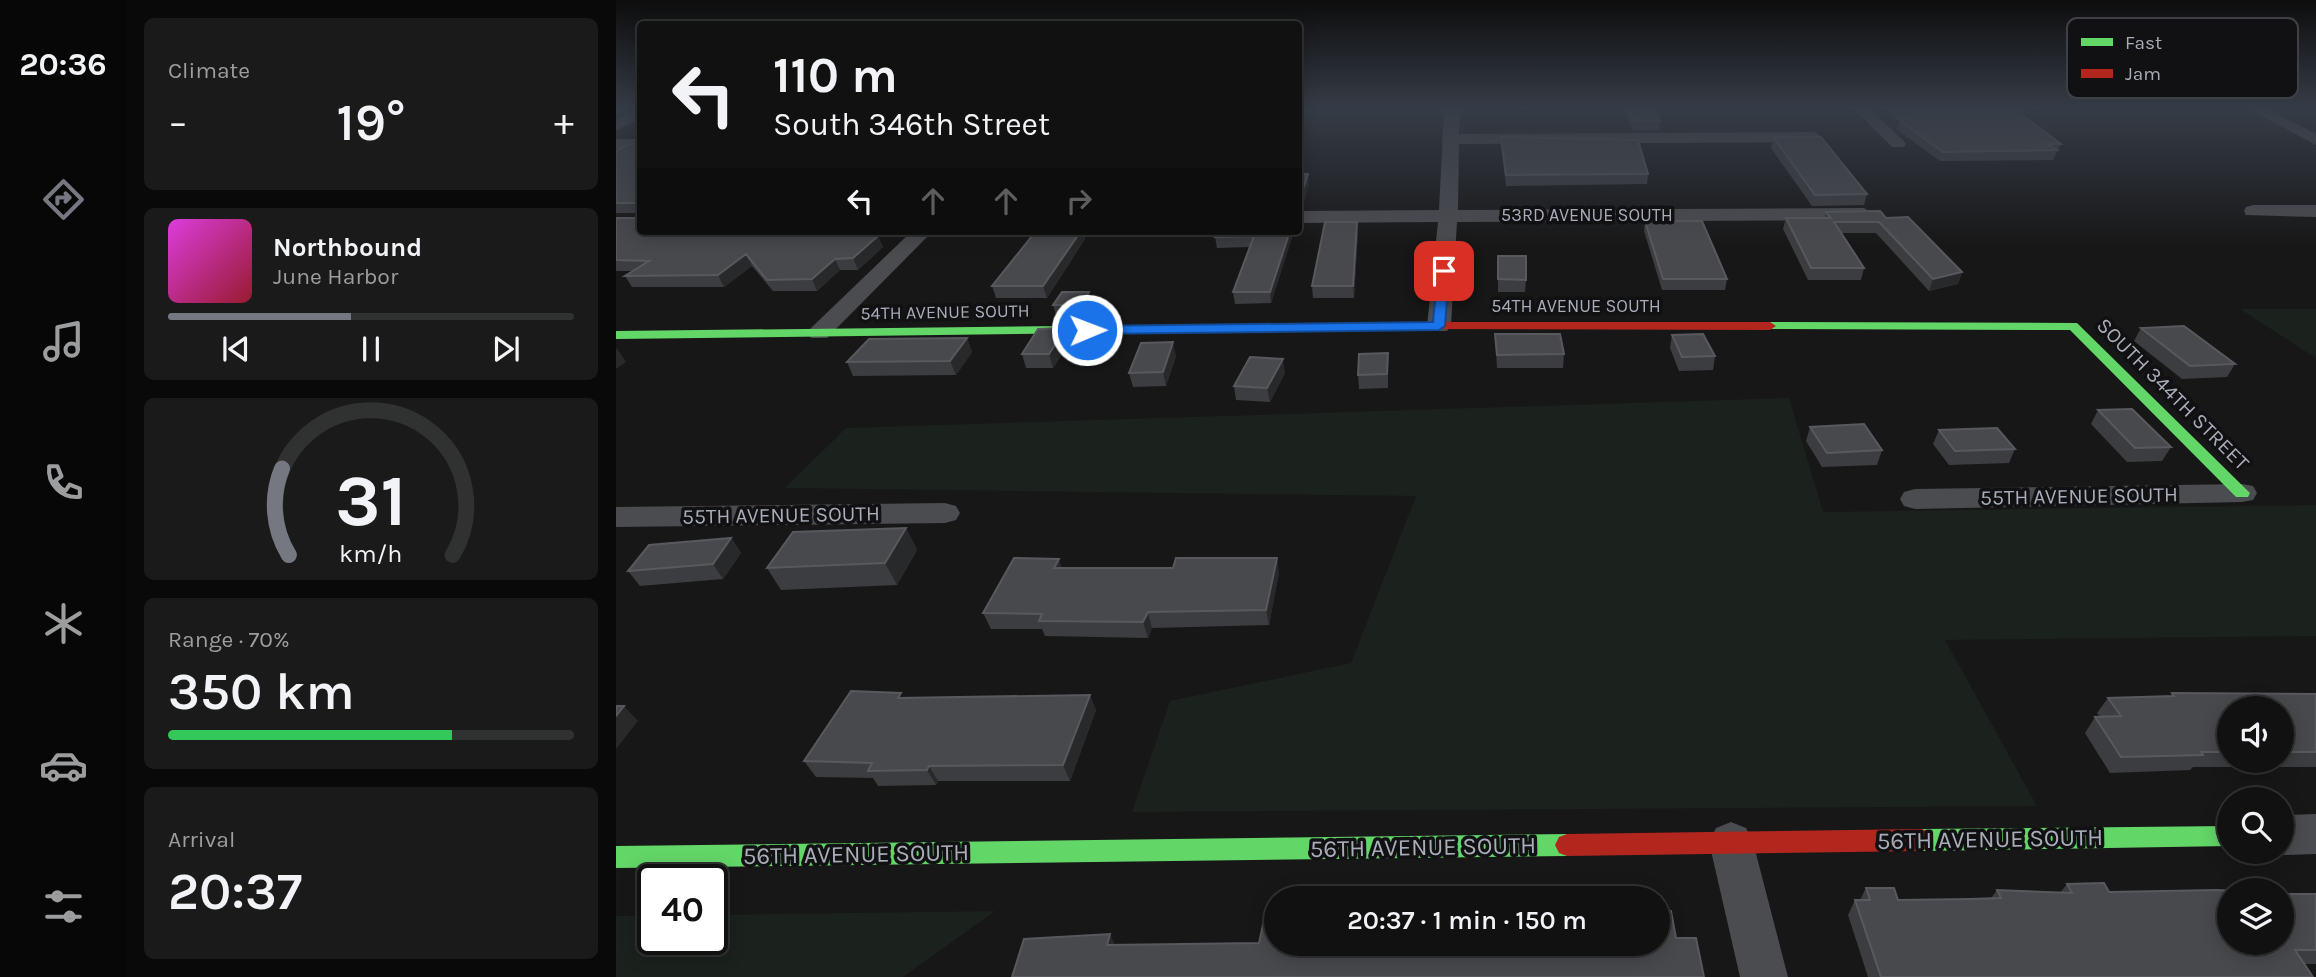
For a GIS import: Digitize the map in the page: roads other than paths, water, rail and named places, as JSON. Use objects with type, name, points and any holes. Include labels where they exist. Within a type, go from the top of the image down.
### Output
[{"type":"street","points":[[1439,326],[1450,155]]},
{"type":"street","points":[[2253,211],[2316,211]]},
{"type":"street","name":"53RD AVENUE SOUTH","points":[[1302,217],[1875,214]]},
{"type":"street","points":[[819,333],[919,235]]},
{"type":"street","name":"54TH AVENUE SOUTH","points":[[616,335],[1439,326],[2073,326]]},
{"type":"street","name":"SOUTH 344TH STREET","points":[[2073,326],[2242,493]]},
{"type":"street","name":"55TH AVENUE SOUTH","points":[[1915,499],[2242,493]]},
{"type":"street","name":"55TH AVENUE SOUTH","points":[[616,517],[945,513]]},
{"type":"street","points":[[2294,835],[2316,834]]},
{"type":"street","name":"56TH AVENUE SOUTH","points":[[616,858],[2217,836]]},
{"type":"street","points":[[1731,842],[1764,977]]}]
